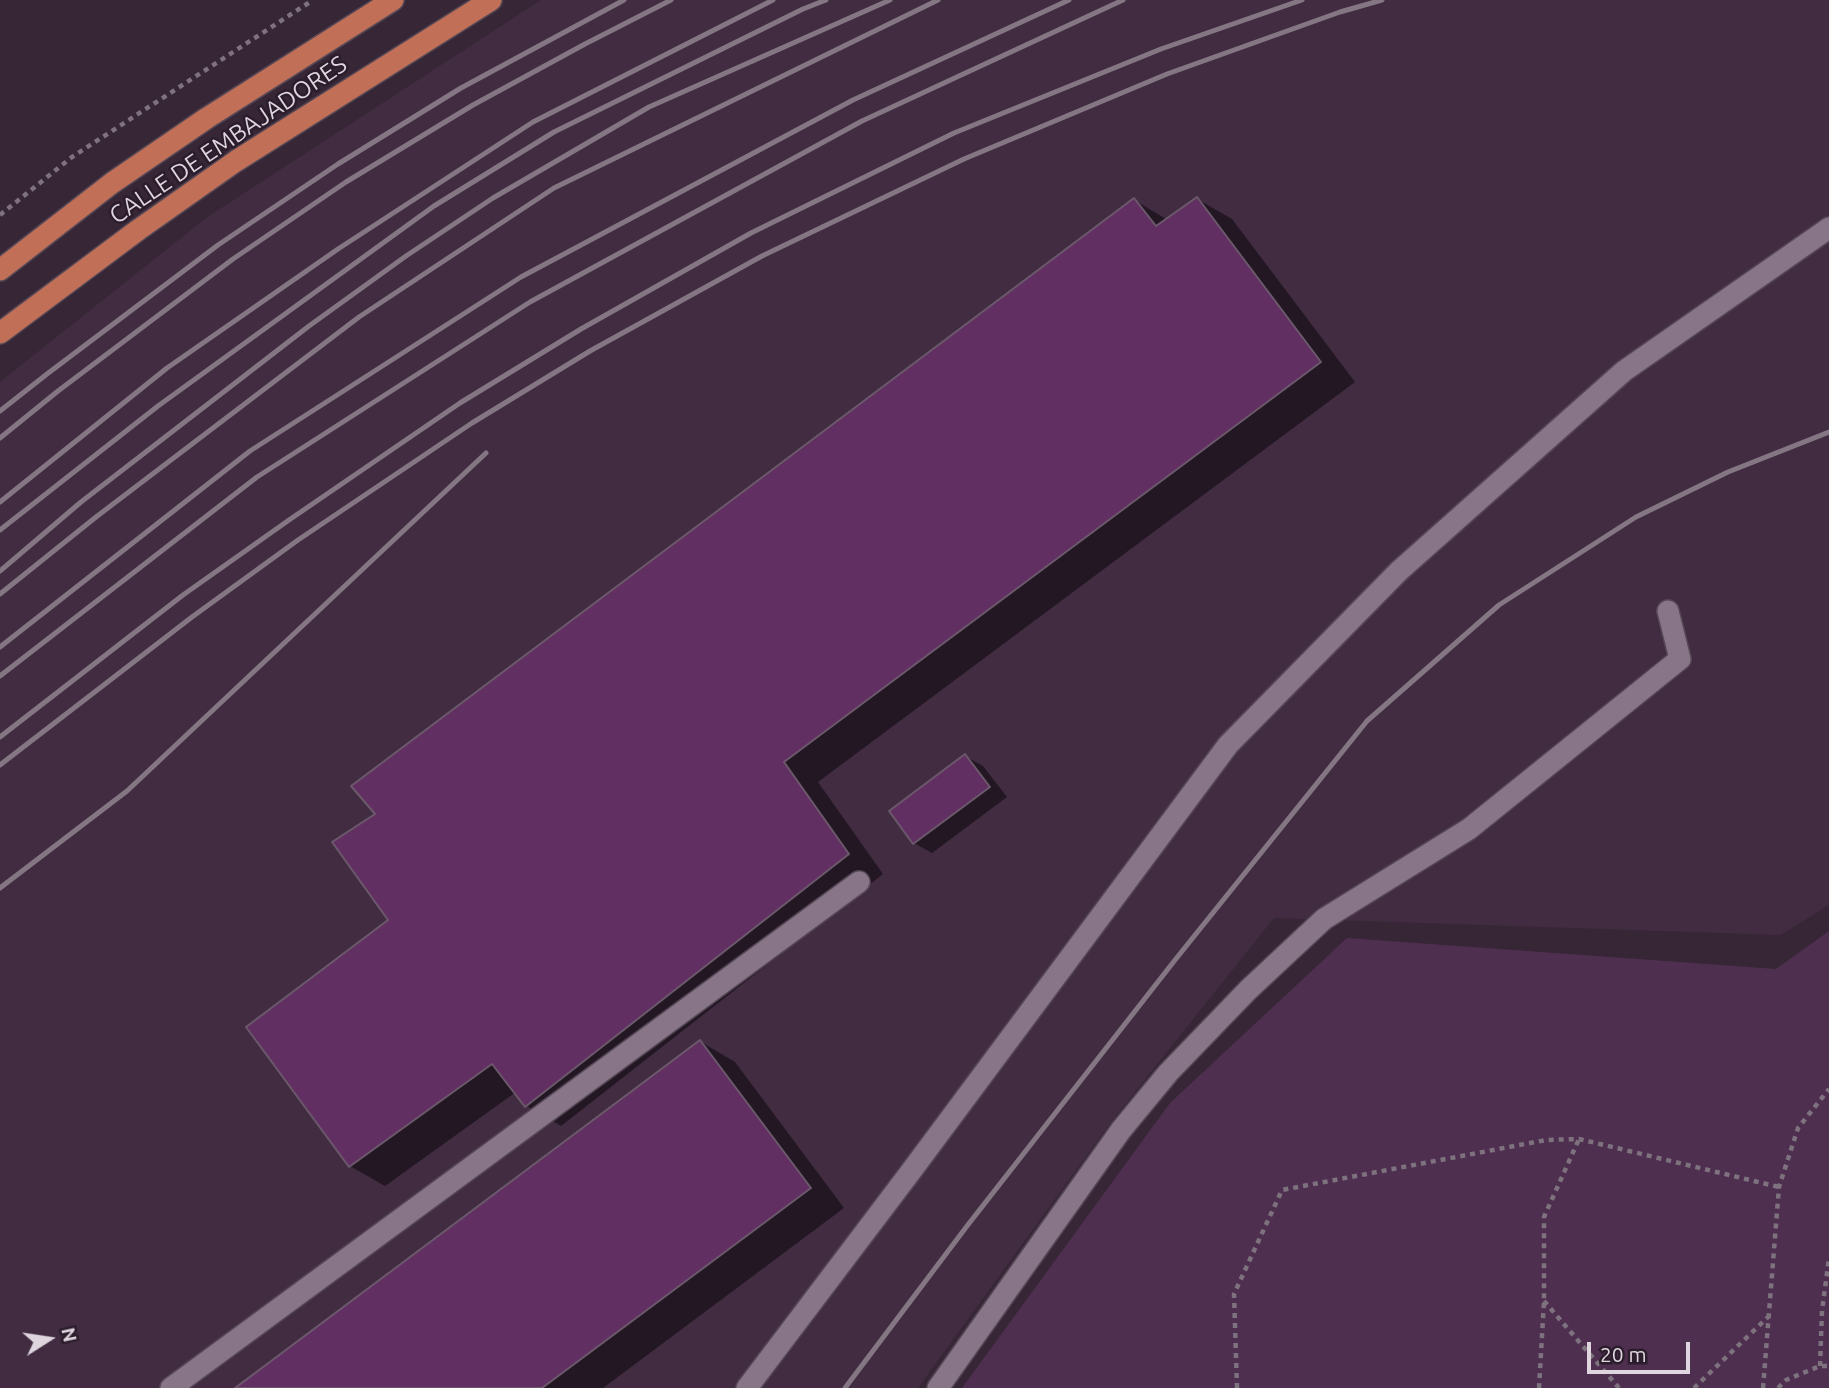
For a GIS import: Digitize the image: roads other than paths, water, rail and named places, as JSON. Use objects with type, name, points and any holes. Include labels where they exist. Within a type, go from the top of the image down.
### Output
[{"type":"main road","name":"CALLE DE EMBAJADORES","points":[[0,271],[112,183],[196,125],[393,0]]},
{"type":"main road","name":"CALLE DE EMBAJADORES","points":[[0,333],[138,230],[236,162],[491,0]]},
{"type":"lane","points":[[747,1388],[921,1159],[1228,745],[1399,571],[1624,370],[1829,228]]},
{"type":"lane","points":[[938,1388],[1121,1130],[1168,1073],[1248,989],[1324,919],[1469,829],[1680,659],[1668,611]]},
{"type":"lane","points":[[171,1388],[859,882]]},
{"type":"railway","points":[[0,411],[218,245],[338,164],[461,88],[624,0]]},
{"type":"railway","points":[[0,438],[233,259],[346,182],[473,105],[671,0]]},
{"type":"railway","points":[[0,502],[167,368],[338,249],[533,122],[773,0]]},
{"type":"railway","points":[[0,530],[158,406],[434,206],[554,132],[826,0]]},
{"type":"railway","points":[[0,571],[81,502],[309,326],[493,198],[649,107],[890,0]]},
{"type":"railway","points":[[0,594],[96,517],[359,317],[554,188],[938,0]]},
{"type":"railway","points":[[0,647],[250,451],[521,277],[853,100],[1069,0]]},
{"type":"railway","points":[[0,676],[257,477],[530,302],[862,121],[1123,0]]},
{"type":"railway","points":[[0,737],[183,595],[289,520],[460,403],[581,329],[751,233],[954,133],[1161,49],[1302,0]]},
{"type":"railway","points":[[0,765],[192,617],[298,540],[472,423],[590,351],[762,256],[964,159],[1167,74],[1340,12],[1382,0]]},
{"type":"railway","points":[[845,1388],[967,1226],[1175,960],[1367,721],[1499,605],[1636,517],[1728,472],[1829,432]]},
{"type":"railway","points":[[0,888],[127,791],[486,453]]}]
